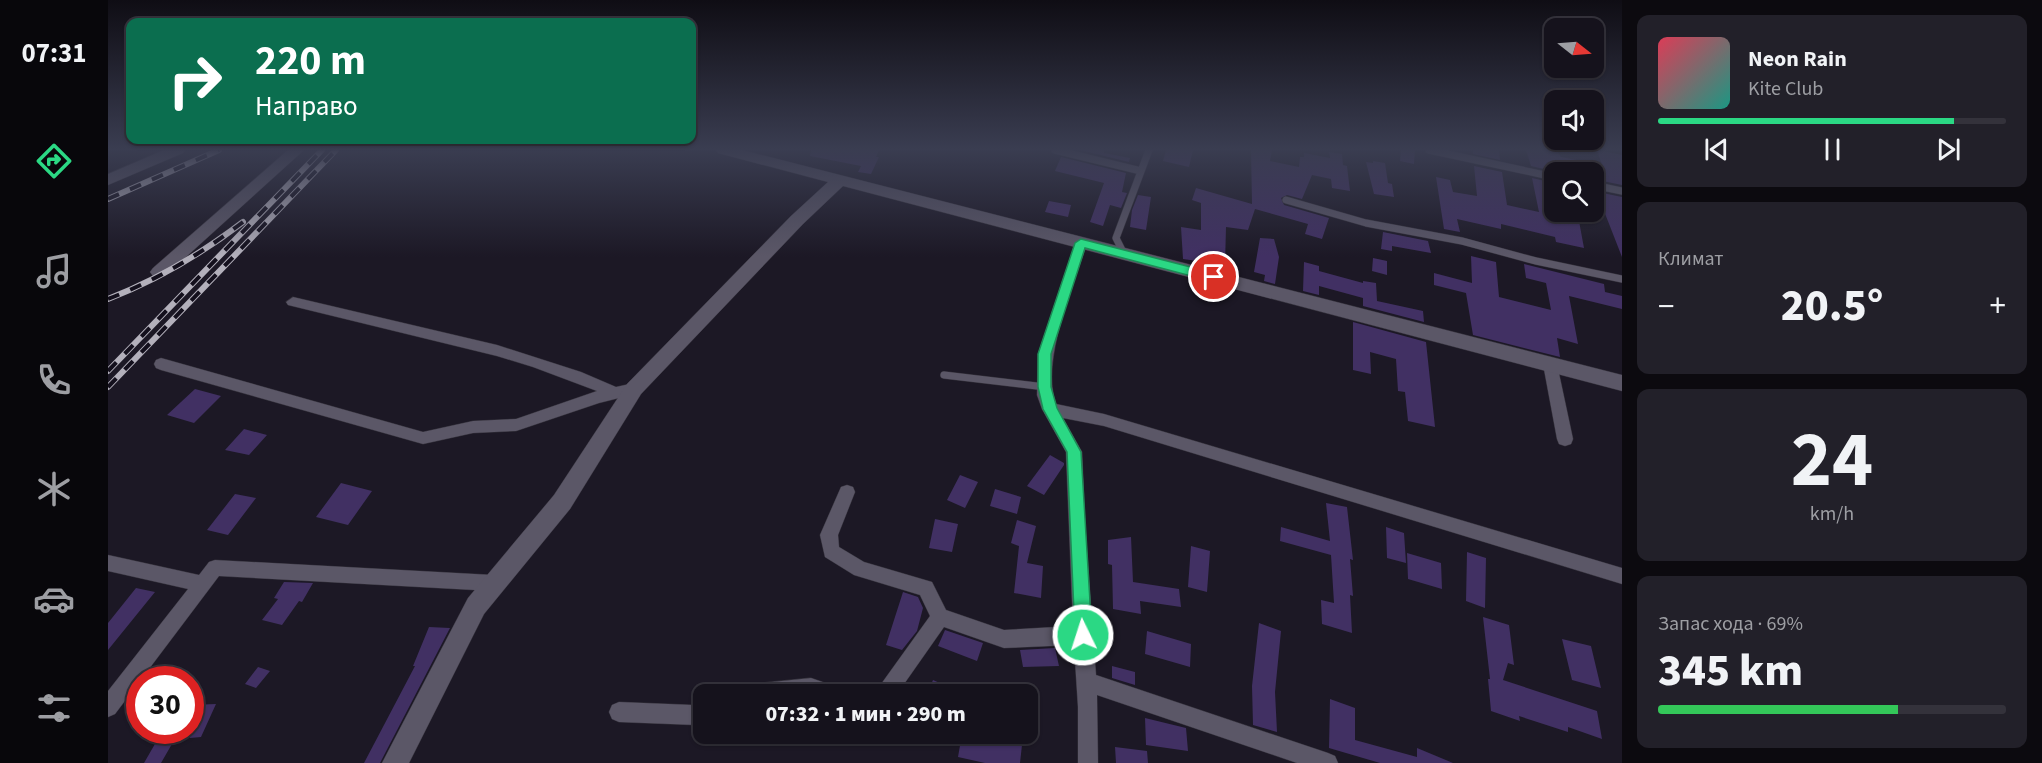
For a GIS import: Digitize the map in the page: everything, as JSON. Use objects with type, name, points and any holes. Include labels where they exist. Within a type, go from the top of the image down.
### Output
[{"type":"street","points":[[159,273],[257,186]]},
{"type":"street","points":[[395,763],[476,606],[562,502],[624,391],[796,220],[835,186]]},
{"type":"street","points":[[853,186],[1622,384]]},
{"type":"street","points":[[1081,243],[1045,354],[1044,387],[1050,409],[1074,452],[1088,763]]},
{"type":"street","points":[[293,302],[487,348],[624,391]]},
{"type":"street","points":[[161,364],[423,438],[473,428],[516,425],[624,391]]},
{"type":"street","points":[[1550,364],[1565,439]]},
{"type":"street","points":[[1050,409],[1104,420],[1622,576]]},
{"type":"street","points":[[847,492],[829,535],[831,551],[860,569],[926,588],[940,617],[1004,639],[1083,635]]},
{"type":"street","points":[[108,563],[203,584]]},
{"type":"street","points":[[108,707],[215,568],[494,583]]},
{"type":"street","points":[[893,684],[940,617]]},
{"type":"street","points":[[1086,682],[1328,763]]},
{"type":"street","points":[[619,712],[693,715]]},
{"type":"lane","points":[[1124,254],[1116,238],[1136,186]]},
{"type":"lane","points":[[1604,187],[1622,191]]},
{"type":"lane","points":[[1286,200],[1366,224],[1462,241],[1536,261],[1622,279]]},
{"type":"lane","points":[[944,375],[1044,387]]},
{"type":"building","points":[[1103,186],[1123,186],[1122,192],[1127,193],[1121,208],[1110,205],[1103,226],[1090,222]]},
{"type":"building","points":[[1252,186],[1308,186],[1302,199],[1287,195],[1281,198],[1284,205],[1329,218],[1322,239],[1305,234],[1308,224],[1255,209],[1248,230],[1226,227],[1225,265],[1183,259],[1181,227],[1201,230],[1201,203],[1192,200],[1196,188],[1252,204]]},
{"type":"building","points":[[1332,186],[1349,186],[1350,191],[1332,188]]},
{"type":"building","points":[[1372,186],[1392,186],[1394,197],[1374,194]]},
{"type":"building","points":[[1437,186],[1451,186],[1453,192],[1477,196],[1476,186],[1504,186],[1507,205],[1539,212],[1534,186],[1544,186],[1544,222],[1579,222],[1584,248],[1556,242],[1555,237],[1501,224],[1501,229],[1457,219],[1460,232],[1444,229]]},
{"type":"building","points":[[1604,193],[1622,197],[1622,257],[1604,211]]},
{"type":"building","points":[[1138,195],[1151,197],[1146,230],[1130,227],[1132,210]]},
{"type":"building","points":[[1049,201],[1071,205],[1068,217],[1045,212]]},
{"type":"building","points":[[1383,232],[1428,241],[1431,253],[1392,246],[1392,251],[1381,249]]},
{"type":"building","points":[[1260,238],[1274,239],[1279,257],[1275,284],[1264,281],[1265,275],[1254,272]]},
{"type":"building","points":[[1471,256],[1496,262],[1499,297],[1551,310],[1546,283],[1526,278],[1524,264],[1604,284],[1605,292],[1622,296],[1622,309],[1569,296],[1578,344],[1557,338],[1560,357],[1473,335],[1466,293],[1434,285],[1434,273],[1472,283]]},
{"type":"building","points":[[1373,258],[1387,261],[1387,275],[1372,271]]},
{"type":"building","points":[[1304,262],[1319,266],[1319,271],[1363,283],[1363,281],[1376,283],[1377,301],[1423,311],[1424,322],[1363,306],[1363,298],[1319,286],[1319,295],[1303,291]]},
{"type":"building","points":[[1353,322],[1426,342],[1435,427],[1408,421],[1405,392],[1398,391],[1396,359],[1370,352],[1371,374],[1353,370]]},
{"type":"building","points":[[195,389],[221,396],[194,423],[167,415]]},
{"type":"building","points":[[244,429],[267,435],[249,455],[225,450]]},
{"type":"building","points":[[1050,455],[1064,465],[1044,495],[1027,486]]},
{"type":"building","points":[[960,475],[978,482],[965,508],[947,500]]},
{"type":"building","points":[[341,483],[372,491],[348,525],[316,517]]},
{"type":"building","points":[[995,489],[1021,497],[1017,514],[990,506]]},
{"type":"building","points":[[235,494],[256,498],[228,535],[207,530]]},
{"type":"building","points":[[1326,503],[1347,507],[1353,560],[1350,559],[1353,596],[1350,595],[1352,633],[1322,624],[1321,600],[1334,603],[1331,555],[1280,541],[1281,527],[1330,541]]},
{"type":"building","points":[[935,519],[958,524],[952,552],[929,548]]},
{"type":"building","points":[[1017,520],[1036,526],[1027,563],[1043,566],[1041,598],[1014,593],[1019,546],[1011,543]]},
{"type":"building","points":[[1386,527],[1404,533],[1406,563],[1387,558]]},
{"type":"building","points":[[1131,537],[1133,582],[1179,589],[1181,607],[1140,601],[1141,614],[1113,609],[1112,565],[1108,564],[1108,540]]},
{"type":"building","points":[[1191,546],[1210,551],[1207,592],[1188,587]]},
{"type":"building","points":[[1467,552],[1486,558],[1485,608],[1466,601]]},
{"type":"building","points":[[1407,553],[1441,563],[1442,589],[1408,579]]},
{"type":"building","points":[[284,582],[313,583],[302,602],[299,601],[282,625],[262,620],[278,599],[274,598]]},
{"type":"building","points":[[136,588],[155,592],[108,650],[108,623]]},
{"type":"building","points":[[903,592],[918,597],[923,608],[917,631],[902,650],[886,645]]},
{"type":"building","points":[[1483,617],[1509,625],[1514,665],[1508,663],[1503,680],[1597,711],[1602,739],[1568,727],[1568,732],[1519,716],[1520,721],[1491,711]]},
{"type":"building","points":[[1259,623],[1281,631],[1275,692],[1277,732],[1253,725],[1252,686]]},
{"type":"building","points":[[429,627],[450,628],[380,763],[364,763],[415,666],[413,666]]},
{"type":"building","points":[[945,630],[983,643],[977,661],[938,646]]},
{"type":"building","points":[[1147,631],[1191,644],[1190,667],[1145,654]]},
{"type":"building","points":[[1562,639],[1591,646],[1601,688],[1572,680]]},
{"type":"building","points":[[1055,648],[1059,666],[1023,667],[1020,650]]},
{"type":"building","points":[[1112,666],[1135,672],[1135,685],[1112,678]]},
{"type":"building","points":[[258,667],[270,671],[256,688],[245,684]]},
{"type":"building","points":[[1330,699],[1355,708],[1355,740],[1417,757],[1417,748],[1453,763],[1380,763],[1329,748]]},
{"type":"building","points":[[204,704],[216,704],[204,730]]},
{"type":"building","points":[[1145,718],[1186,728],[1188,751],[1146,745]]},
{"type":"building","points":[[155,744],[172,744],[161,763],[144,763]]},
{"type":"building","points":[[960,744],[1022,745],[1020,763],[985,763],[958,757]]},
{"type":"building","points":[[1115,747],[1147,751],[1148,763],[1116,763]]},
{"type":"railway","points":[[108,199],[138,186]]},
{"type":"railway","points":[[108,371],[288,186]]},
{"type":"railway","points":[[108,387],[302,186]]},
{"type":"railway","points":[[108,299],[178,265],[243,222]]},
{"type":"route","points":[[1083,635],[1074,452],[1050,409],[1044,387],[1045,354],[1081,243],[1214,277]]}]
